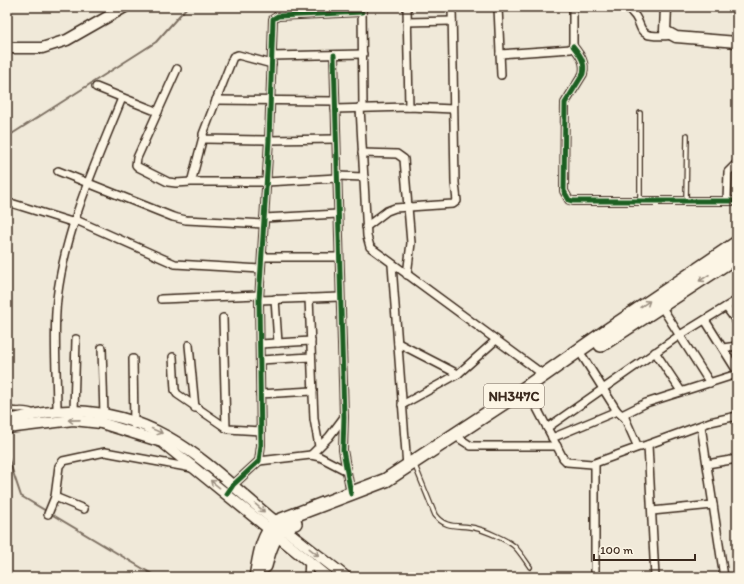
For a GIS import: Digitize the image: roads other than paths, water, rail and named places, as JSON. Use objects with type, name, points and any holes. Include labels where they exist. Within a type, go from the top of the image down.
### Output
[{"type":"highway","name":"NH347C","points":[[323,509],[351,494],[412,468],[460,439],[661,306],[720,261],[737,243]]},
{"type":"highway","name":"NH347C","points":[[277,528],[323,509],[384,489],[544,375],[720,261],[737,256]]},
{"type":"highway","points":[[260,573],[277,528]]},
{"type":"main road","points":[[7,48],[42,48],[67,40],[124,7]]},
{"type":"main road","points":[[666,7],[665,30],[673,35],[737,42]]},
{"type":"main road","points":[[7,428],[38,414],[74,411],[104,415],[134,427],[162,442],[227,494],[346,577]]},
{"type":"main road","points":[[7,420],[83,420],[161,432],[182,444],[234,485],[328,577]]},
{"type":"street","points":[[278,16],[280,7]]},
{"type":"street","points":[[407,7],[409,107]]},
{"type":"street","points":[[366,227],[388,211],[408,206],[453,204],[457,201],[452,7]]},
{"type":"street","points":[[498,7],[501,75]]},
{"type":"street","points":[[573,7],[573,46],[582,58],[584,68],[583,74],[565,103],[564,191],[566,197],[573,201],[737,201]]},
{"type":"street","points":[[625,7],[633,14],[643,32],[647,36],[673,35]]},
{"type":"street","points":[[259,462],[261,431],[259,297],[269,140],[273,19],[278,16],[362,10],[362,154],[366,227],[370,247],[392,265],[544,375]]},
{"type":"street","points":[[407,22],[452,21]]},
{"type":"street","points":[[500,54],[569,50],[573,46]]},
{"type":"street","points":[[272,56],[363,54]]},
{"type":"street","points":[[192,179],[203,136],[233,57],[238,55],[272,64]]},
{"type":"street","points":[[334,55],[344,416],[343,450],[351,494]]},
{"type":"street","points":[[177,70],[136,162],[138,167],[168,182],[176,183],[266,182],[337,177],[364,177]]},
{"type":"street","points":[[96,87],[158,112]]},
{"type":"street","points":[[57,412],[57,300],[65,253],[88,183],[122,98]]},
{"type":"street","points":[[216,100],[270,100],[361,107],[454,109]]},
{"type":"street","points":[[203,136],[207,140],[336,139]]},
{"type":"street","points":[[362,154],[401,155],[405,162],[411,247],[407,275]]},
{"type":"street","points":[[727,201],[728,172],[737,163]]},
{"type":"street","points":[[58,171],[173,217],[186,220],[264,221],[338,214]]},
{"type":"street","points":[[14,204],[75,221],[175,264],[261,269]]},
{"type":"street","points":[[262,257],[339,257]]},
{"type":"street","points":[[392,265],[402,405],[412,468]]},
{"type":"street","points":[[161,299],[259,297],[275,299],[340,297]]},
{"type":"street","points":[[309,298],[314,419],[320,446]]},
{"type":"street","points":[[275,299],[278,343]]},
{"type":"street","points":[[547,428],[680,335],[737,300]]},
{"type":"street","points":[[661,306],[710,383]]},
{"type":"street","points":[[726,307],[737,322]]},
{"type":"street","points":[[222,318],[226,428]]},
{"type":"street","points":[[705,320],[737,370]]},
{"type":"street","points":[[74,411],[76,339]]},
{"type":"street","points":[[402,405],[458,374],[496,340]]},
{"type":"street","points":[[260,344],[311,342]]},
{"type":"street","points":[[398,343],[458,374]]},
{"type":"street","points":[[190,345],[195,408]]},
{"type":"street","points":[[723,348],[737,346]]},
{"type":"street","points":[[102,348],[104,415]]},
{"type":"street","points":[[655,352],[681,392]]},
{"type":"street","points":[[173,357],[176,392],[195,408],[226,428],[234,431],[261,431]]},
{"type":"street","points":[[583,357],[620,413],[625,418],[639,447]]},
{"type":"street","points":[[260,360],[311,358]]},
{"type":"street","points":[[133,359],[134,427]]},
{"type":"street","points":[[552,438],[643,404],[737,374]]},
{"type":"street","points":[[260,394],[313,391]]},
{"type":"street","points":[[529,393],[552,438],[567,462],[595,464],[701,426],[737,416]]},
{"type":"street","points":[[311,455],[344,416]]},
{"type":"street","points":[[701,426],[724,577]]},
{"type":"street","points":[[460,439],[470,446],[557,446]]},
{"type":"street","points":[[648,445],[655,577]]},
{"type":"street","points":[[48,514],[55,497],[61,462],[101,452],[196,468]]},
{"type":"street","points":[[227,494],[234,485],[259,462],[311,455],[320,457],[347,471]]},
{"type":"street","points":[[707,464],[737,459]]},
{"type":"street","points":[[595,464],[595,571]]},
{"type":"street","points":[[55,497],[84,509]]},
{"type":"street","points":[[652,511],[713,506]]},
{"type":"street","points":[[308,577],[309,560]]},
{"type":"lane","points":[[640,113],[640,201]]},
{"type":"lane","points":[[686,201],[687,135]]},
{"type":"lane","points":[[7,408],[29,410],[38,414]]},
{"type":"lane","points":[[412,468],[438,520],[444,524],[452,526],[478,528],[512,545],[530,567]]},
{"type":"waterway","points":[[7,137],[156,42],[187,7]]},
{"type":"waterway","points":[[7,454],[21,496],[157,577]]}]
